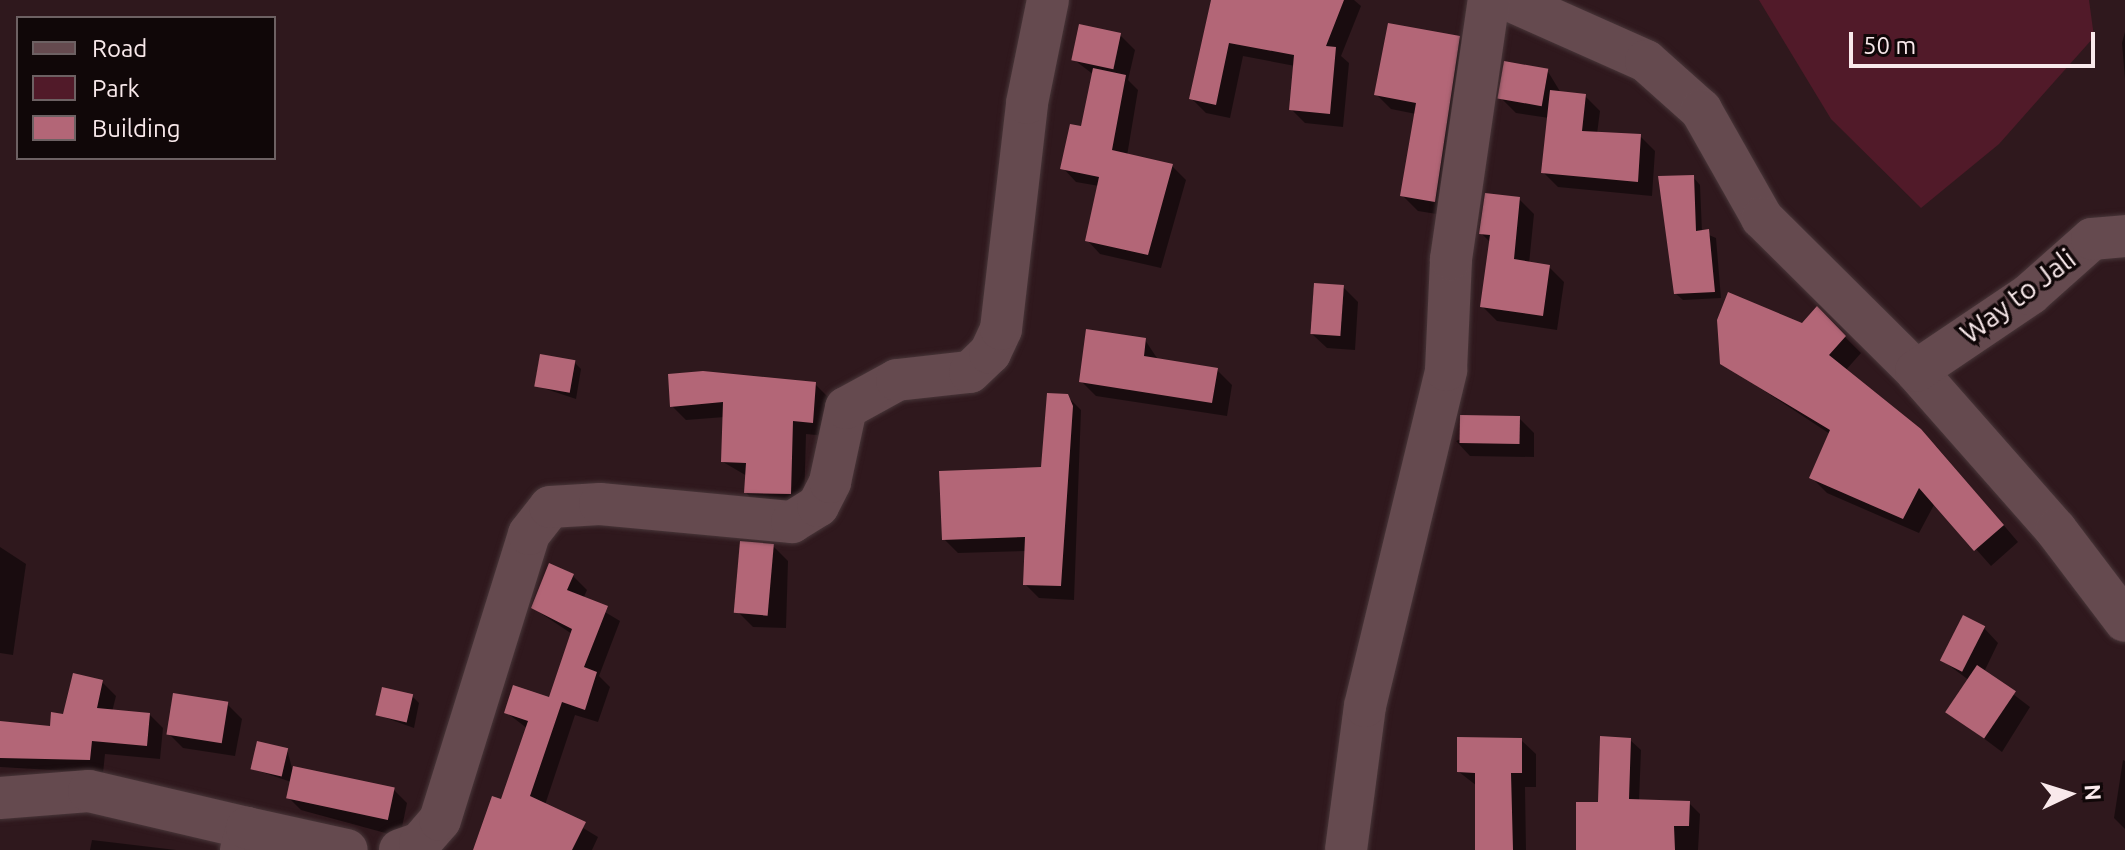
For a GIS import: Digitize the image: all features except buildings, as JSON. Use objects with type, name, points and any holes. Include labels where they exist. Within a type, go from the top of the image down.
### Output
[{"type":"street","points":[[400,850],[420,843],[440,820],[529,534],[550,507],[600,504],[792,522],[818,506],[830,482],[846,408],[897,380],[970,372],[990,353],[1001,329],[1027,103],[1048,0]]},
{"type":"street","points":[[1346,850],[1365,706],[1446,370],[1451,259],[1489,0]]},
{"type":"street","points":[[1509,0],[1646,61],[1701,110],[1762,218],[1916,371],[2056,530],[2125,621]]},
{"type":"street","name":"Way to Jali","points":[[1916,371],[2030,294],[2092,239],[2125,236]]},
{"type":"street","points":[[0,798],[89,791],[244,839],[347,850]]},
{"type":"green space","points":[[1759,0],[2089,0],[2094,37],[1999,144],[1921,208],[1831,119]]}]
